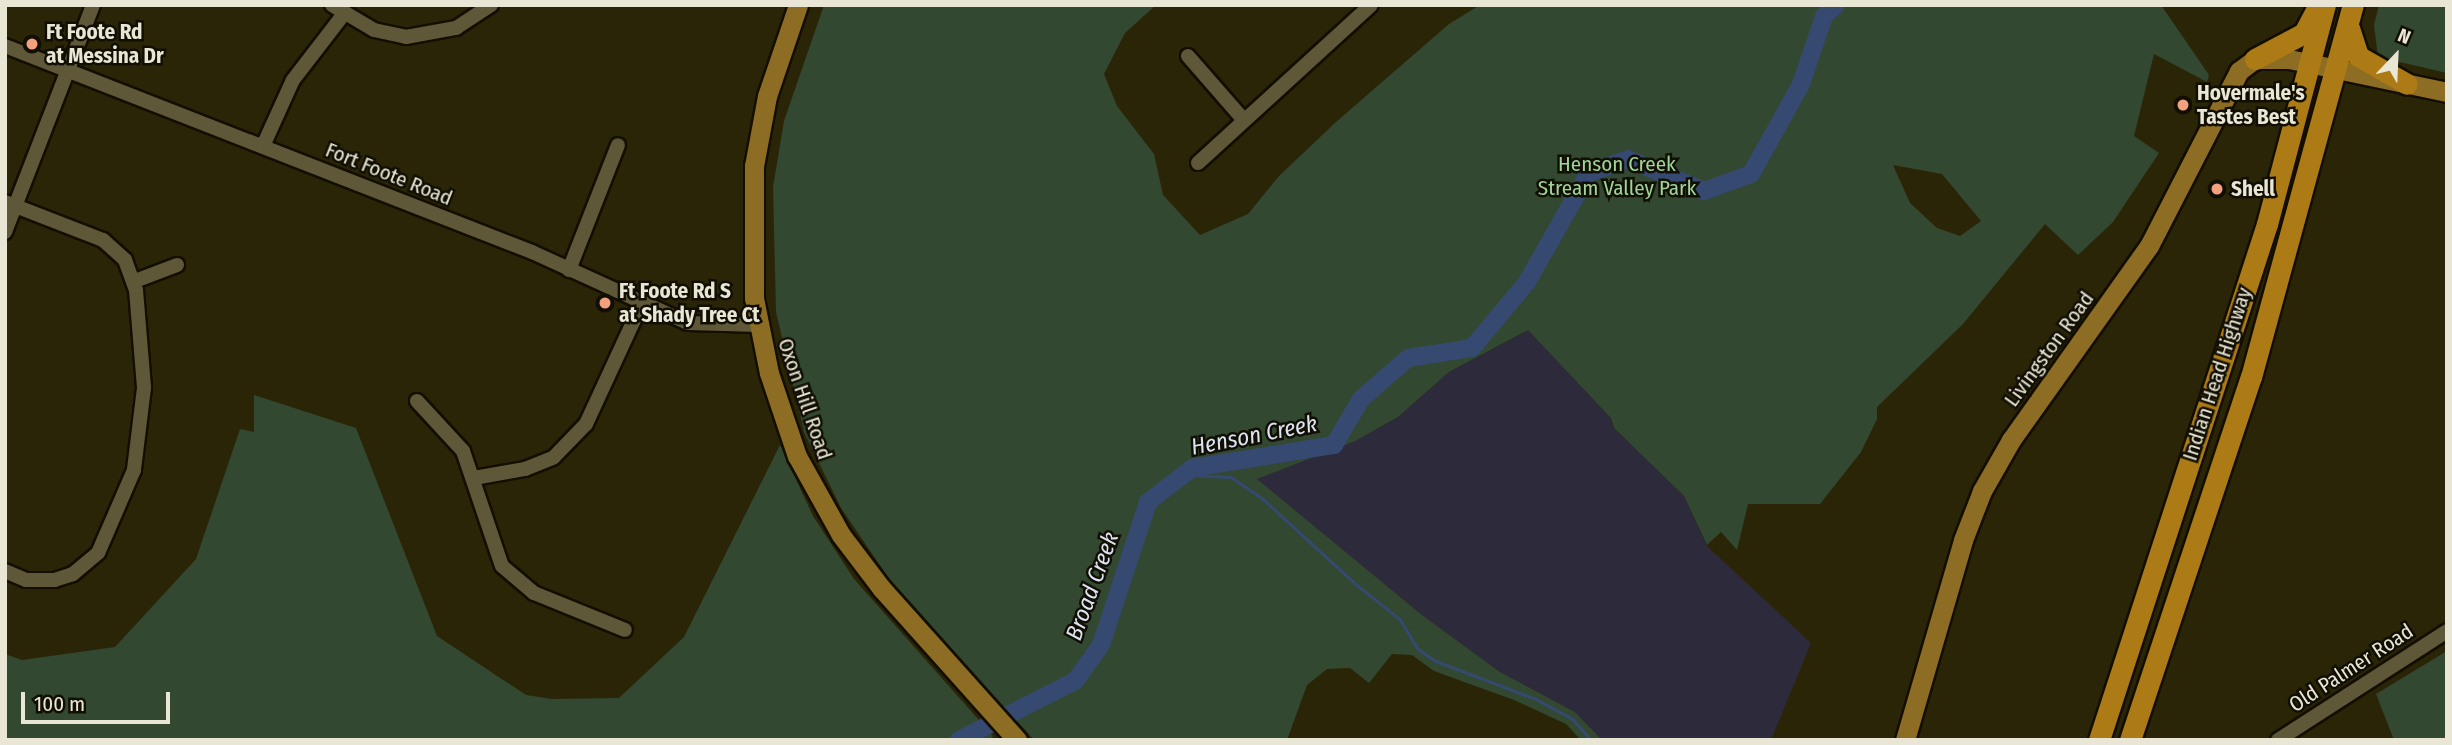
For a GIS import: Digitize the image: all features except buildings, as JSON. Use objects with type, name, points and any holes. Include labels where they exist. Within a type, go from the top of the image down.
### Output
[{"type":"highway","points":[[2255,59],[2304,33],[2318,5]]},
{"type":"highway","name":"Indian Head Highway","points":[[2099,740],[2267,224],[2325,5]]},
{"type":"highway","points":[[2351,16],[2358,56],[2407,85]]},
{"type":"highway","name":"Indian Head Highway","points":[[2130,740],[2251,377],[2351,16]]},
{"type":"main road","name":"Oxon Hill Road","points":[[797,5],[767,96],[754,166],[751,250],[758,325],[790,438],[827,513],[882,589],[1017,740]]},
{"type":"main road","points":[[2255,59],[2289,59],[2310,66],[2447,92]]},
{"type":"main road","name":"Livingston Road","points":[[1905,740],[1963,540],[1982,491],[2011,440],[2149,246],[2231,84],[2255,59]]},
{"type":"street","points":[[5,232],[10,204],[68,71],[93,5]]},
{"type":"street","points":[[263,146],[293,80],[338,10],[391,35],[426,36],[456,28],[491,5]]},
{"type":"street","points":[[1198,163],[1368,6]]},
{"type":"street","name":"Fort Foote Road","points":[[5,46],[263,146],[569,270],[642,303],[707,327],[758,325]]},
{"type":"street","points":[[1188,56],[1243,119]]},
{"type":"street","points":[[569,270],[618,145]]},
{"type":"street","points":[[5,571],[26,580],[63,578],[86,565],[110,533],[127,494],[141,432],[144,388],[135,281],[125,260],[103,240],[10,204]]},
{"type":"street","points":[[135,281],[177,265]]},
{"type":"street","points":[[474,478],[525,469],[554,457],[586,424],[642,303]]},
{"type":"street","points":[[417,401],[463,451],[502,566],[534,593],[625,630]]},
{"type":"street","name":"Old Palmer Road","points":[[2278,740],[2447,631]]},
{"type":"shaded area","points":[[1536,326],[1596,376],[1614,428],[1684,496],[1707,546],[1811,643],[1771,740],[1602,740],[1575,712],[1500,672],[1422,615],[1256,479],[1355,440],[1398,417],[1449,372]]},
{"type":"green space","name":"Henson Creek Stream Valley Park","points":[[824,5],[1156,5],[1125,33],[1104,74],[1117,106],[1154,154],[1163,195],[1200,235],[1248,214],[1279,176],[1336,122],[1449,24],[1480,5],[2161,5],[2209,75],[2207,82],[2154,54],[2134,136],[2159,153],[2113,222],[2078,255],[2045,224],[1963,324],[1877,407],[1877,419],[1861,452],[1820,504],[1748,504],[1737,550],[1721,532],[1707,545],[1684,496],[1614,428],[1611,418],[1528,330],[1449,372],[1398,417],[1355,441],[1257,479],[1422,615],[1500,672],[1575,712],[1602,740],[1581,740],[1566,724],[1514,700],[1434,671],[1412,655],[1392,654],[1369,683],[1350,668],[1327,669],[1307,685],[1287,740],[1034,740],[896,589],[841,508],[804,432],[776,312],[773,187],[784,121]],"holes":[[[1893,165],[1942,174],[1981,221],[1960,236],[1937,228],[1910,203]]]},
{"type":"green space","points":[[2379,5],[2447,5],[2447,73],[2378,57],[2374,25]]},
{"type":"green space","points":[[254,395],[356,428],[437,636],[526,695],[552,699],[619,698],[684,637],[780,445],[813,516],[854,579],[993,736],[991,740],[5,740],[5,654],[22,660],[115,647],[196,559],[240,429],[254,432]]},
{"type":"green space","points":[[2447,651],[2447,740],[2394,740],[2376,694]]},
{"type":"waterway","name":"Henson Creek","points":[[959,740],[1075,681],[1101,645],[1148,502],[1192,468],[1334,445],[1361,399],[1408,358],[1472,348],[1527,282],[1589,173],[1628,159],[1704,191],[1751,174],[1801,84],[1824,16],[1836,5]]},
{"type":"waterway","points":[[1183,475],[1231,477],[1262,498],[1357,585],[1400,619],[1418,649],[1436,661],[1536,699],[1573,719],[1591,740]]},
{"type":"place","name":"Ft Foote Rd at Messina Dr","points":[[32,44]]},
{"type":"place","name":"Hovermale's Tastes Best","points":[[2183,105]]},
{"type":"place","name":"Shell","points":[[2217,189]]},
{"type":"place","name":"Ft Foote Rd S at Shady Tree Ct","points":[[605,303]]},
{"type":"water label","name":"Broad Creek","points":[[1092,586]]}]
